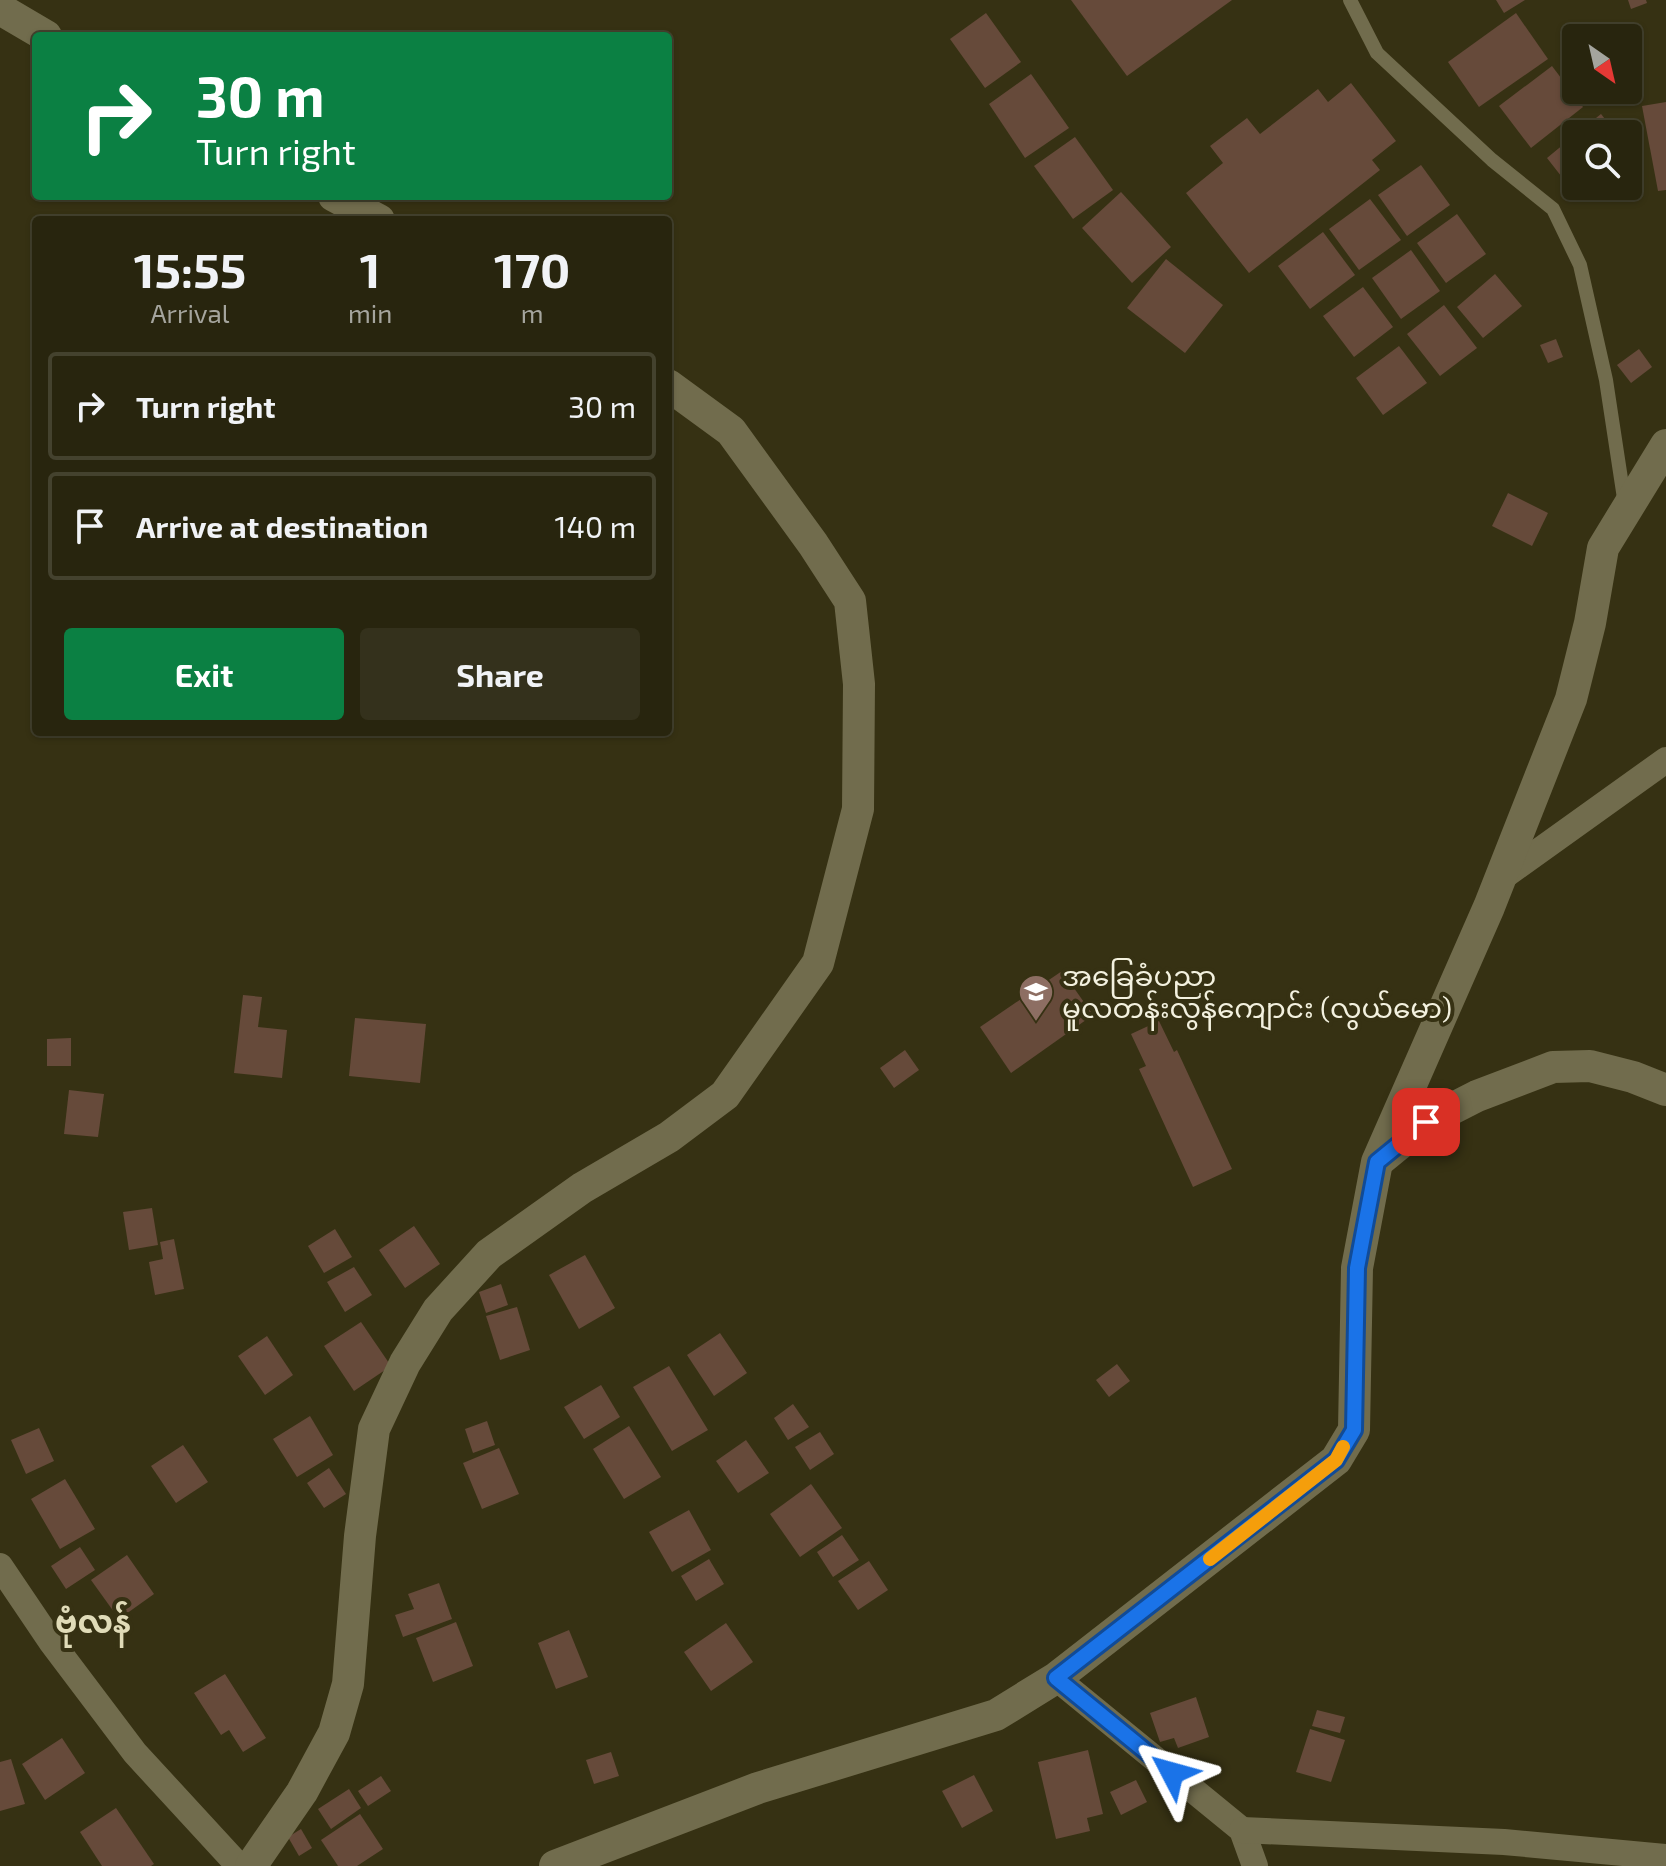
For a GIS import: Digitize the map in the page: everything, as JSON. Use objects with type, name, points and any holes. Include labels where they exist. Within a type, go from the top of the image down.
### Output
[{"type":"street","points":[[0,9],[39,32]]},
{"type":"street","points":[[342,200],[372,216]]},
{"type":"street","points":[[251,1866],[302,1792],[334,1733],[348,1684],[360,1536],[374,1429],[405,1363],[438,1310],[489,1254],[582,1188],[669,1137],[725,1095],[818,963],[858,809],[859,684],[850,601],[731,431],[672,388]]},
{"type":"street","points":[[555,1866],[758,1788],[996,1715],[1056,1678],[1336,1460],[1354,1430],[1357,1268],[1377,1162],[1500,879],[1571,699],[1590,623],[1603,548],[1666,445]]},
{"type":"street","points":[[1500,879],[1666,760]]},
{"type":"street","points":[[1377,1162],[1426,1122],[1477,1096],[1553,1067],[1590,1066],[1633,1077],[1666,1090]]},
{"type":"street","points":[[0,1566],[52,1643],[135,1753],[239,1866]]},
{"type":"street","points":[[1056,1678],[1242,1830],[1255,1866]]},
{"type":"street","points":[[1242,1830],[1504,1842],[1666,1857]]},
{"type":"lane","points":[[1350,0],[1377,53],[1492,160],[1553,209],[1580,265],[1606,380],[1625,509]]},
{"type":"building","points":[[1071,0],[1232,0],[1127,76]]},
{"type":"building","points":[[1496,0],[1525,0],[1504,13]]},
{"type":"building","points":[[1628,0],[1646,0],[1647,3],[1631,9]]},
{"type":"building","points":[[986,13],[1021,62],[985,88],[950,39]]},
{"type":"building","points":[[1516,13],[1548,59],[1479,107],[1448,62]]},
{"type":"building","points":[[1552,66],[1562,79],[1562,104],[1581,104],[1583,107],[1562,120],[1562,124],[1531,148],[1499,106]]},
{"type":"building","points":[[1031,74],[1069,128],[1025,158],[989,104]]},
{"type":"building","points":[[1351,83],[1396,141],[1372,160],[1380,170],[1249,273],[1186,193],[1223,163],[1210,146],[1247,118],[1260,134],[1318,89],[1328,102]]},
{"type":"building","points":[[1666,102],[1666,190],[1658,191],[1642,106]]},
{"type":"building","points":[[1075,137],[1113,190],[1073,219],[1034,166]]},
{"type":"building","points":[[1562,146],[1562,177],[1547,158]]},
{"type":"building","points":[[1421,165],[1450,205],[1407,236],[1378,195]]},
{"type":"building","points":[[1121,192],[1171,247],[1132,283],[1082,228]]},
{"type":"building","points":[[1370,199],[1401,240],[1359,270],[1329,229]]},
{"type":"building","points":[[1457,214],[1486,254],[1446,283],[1417,243]]},
{"type":"building","points":[[1323,232],[1355,275],[1310,309],[1278,266]]},
{"type":"building","points":[[1411,250],[1440,291],[1401,319],[1372,278]]},
{"type":"building","points":[[1166,259],[1223,305],[1185,353],[1127,308]]},
{"type":"building","points":[[1495,274],[1522,306],[1483,338],[1457,307]]},
{"type":"building","points":[[1363,287],[1393,327],[1354,357],[1323,316]]},
{"type":"building","points":[[1444,305],[1477,348],[1440,376],[1407,334]]},
{"type":"building","points":[[1556,339],[1563,357],[1548,363],[1540,345]]},
{"type":"building","points":[[1399,346],[1427,383],[1383,415],[1356,378]]},
{"type":"building","points":[[1639,349],[1652,367],[1631,383],[1617,365]]},
{"type":"building","points":[[1508,493],[1548,513],[1532,546],[1492,526]]},
{"type":"building","points":[[1062,971],[1093,1015],[1011,1073],[980,1027]]},
{"type":"building","points":[[243,995],[262,997],[258,1027],[287,1030],[282,1078],[234,1073]]},
{"type":"building","points":[[355,1018],[426,1024],[420,1083],[349,1076]]},
{"type":"building","points":[[1159,1021],[1174,1052],[1177,1050],[1232,1169],[1193,1187],[1139,1069],[1146,1066],[1131,1034]]},
{"type":"building","points":[[71,1038],[71,1066],[47,1066],[47,1039]]},
{"type":"building","points":[[905,1050],[919,1070],[894,1088],[880,1068]]},
{"type":"building","points":[[69,1090],[104,1094],[98,1137],[64,1134]]},
{"type":"building","points":[[152,1208],[158,1245],[129,1250],[123,1212]]},
{"type":"building","points":[[414,1226],[440,1264],[405,1288],[379,1250]]},
{"type":"building","points":[[335,1229],[352,1257],[324,1273],[308,1246]]},
{"type":"building","points":[[174,1239],[184,1289],[155,1295],[149,1262],[163,1259],[160,1242]]},
{"type":"building","points":[[585,1255],[615,1308],[579,1329],[549,1275]]},
{"type":"building","points":[[354,1267],[372,1295],[345,1312],[327,1282]]},
{"type":"building","points":[[501,1284],[508,1305],[486,1313],[479,1292]]},
{"type":"building","points":[[517,1307],[530,1350],[500,1360],[486,1316]]},
{"type":"building","points":[[361,1322],[391,1366],[354,1391],[324,1346]]},
{"type":"building","points":[[720,1333],[747,1373],[714,1396],[687,1355]]},
{"type":"building","points":[[267,1336],[293,1375],[265,1395],[238,1356]]},
{"type":"building","points":[[1117,1364],[1130,1381],[1109,1397],[1096,1380]]},
{"type":"building","points":[[669,1366],[708,1430],[672,1451],[633,1387]]},
{"type":"building","points":[[601,1385],[620,1417],[584,1439],[564,1407]]},
{"type":"building","points":[[793,1404],[809,1427],[788,1440],[774,1418]]},
{"type":"building","points":[[310,1416],[333,1455],[297,1477],[273,1439]]},
{"type":"building","points":[[487,1421],[495,1445],[473,1453],[465,1429]]},
{"type":"building","points":[[629,1426],[661,1477],[624,1499],[593,1449]]},
{"type":"building","points":[[39,1428],[54,1461],[26,1474],[11,1440]]},
{"type":"building","points":[[820,1432],[834,1454],[810,1470],[795,1447]]},
{"type":"building","points":[[746,1440],[769,1473],[738,1493],[716,1461]]},
{"type":"building","points":[[183,1445],[208,1482],[176,1503],[151,1466]]},
{"type":"building","points":[[499,1448],[519,1494],[482,1509],[463,1463]]},
{"type":"building","points":[[329,1468],[346,1494],[324,1508],[307,1483]]},
{"type":"building","points":[[65,1479],[95,1529],[60,1549],[31,1499]]},
{"type":"building","points":[[811,1484],[842,1528],[800,1557],[770,1514]]},
{"type":"building","points":[[689,1510],[711,1550],[672,1572],[649,1532]]},
{"type":"building","points":[[842,1535],[859,1560],[833,1577],[817,1552]]},
{"type":"building","points":[[80,1547],[95,1570],[66,1589],[51,1566]]},
{"type":"building","points":[[127,1555],[154,1594],[119,1619],[91,1580]]},
{"type":"building","points":[[709,1559],[724,1584],[696,1601],[681,1576]]},
{"type":"building","points":[[869,1561],[888,1590],[858,1610],[838,1581]]},
{"type":"building","points":[[439,1583],[452,1619],[403,1637],[395,1615],[414,1609],[408,1594]]},
{"type":"building","points":[[456,1622],[473,1666],[433,1682],[416,1638]]},
{"type":"building","points":[[726,1623],[753,1662],[711,1691],[684,1652]]},
{"type":"building","points":[[569,1630],[588,1677],[556,1689],[538,1643]]},
{"type":"building","points":[[225,1674],[266,1738],[243,1752],[229,1730],[221,1735],[194,1693]]},
{"type":"building","points":[[1196,1697],[1209,1737],[1178,1748],[1174,1738],[1160,1742],[1150,1713]]},
{"type":"building","points":[[1317,1710],[1345,1717],[1340,1733],[1312,1726]]},
{"type":"building","points":[[1310,1729],[1345,1740],[1331,1782],[1296,1772]]},
{"type":"building","points":[[62,1738],[85,1773],[45,1800],[22,1764]]},
{"type":"building","points":[[1088,1750],[1103,1814],[1087,1818],[1090,1831],[1056,1839],[1038,1762]]},
{"type":"building","points":[[611,1752],[619,1776],[594,1784],[586,1760]]},
{"type":"building","points":[[11,1759],[25,1804],[0,1811],[0,1762]]},
{"type":"building","points":[[974,1775],[993,1811],[962,1828],[942,1791]]},
{"type":"building","points":[[381,1776],[391,1791],[368,1806],[358,1791]]},
{"type":"building","points":[[1136,1780],[1147,1802],[1121,1815],[1110,1792]]},
{"type":"building","points":[[349,1789],[361,1808],[331,1829],[318,1809]]},
{"type":"building","points":[[116,1808],[154,1864],[151,1866],[102,1866],[80,1832]]},
{"type":"building","points":[[360,1814],[383,1849],[357,1866],[338,1866],[321,1840]]},
{"type":"building","points":[[301,1829],[312,1848],[299,1856],[288,1837]]},
{"type":"slow traffic","points":[[1210,1559],[1336,1460],[1343,1447]]},
{"type":"place","name":"အခြေခံပညာ မူလတန်းလွန်ကျောင်း (လွယ်မော)","points":[[1036,1023]]},
{"type":"district","name":"ဗုံလန်","points":[[93,1622]]},
{"type":"route","points":[[1172,1773],[1056,1678],[1336,1460],[1354,1430],[1357,1268],[1377,1162],[1426,1122]]}]
